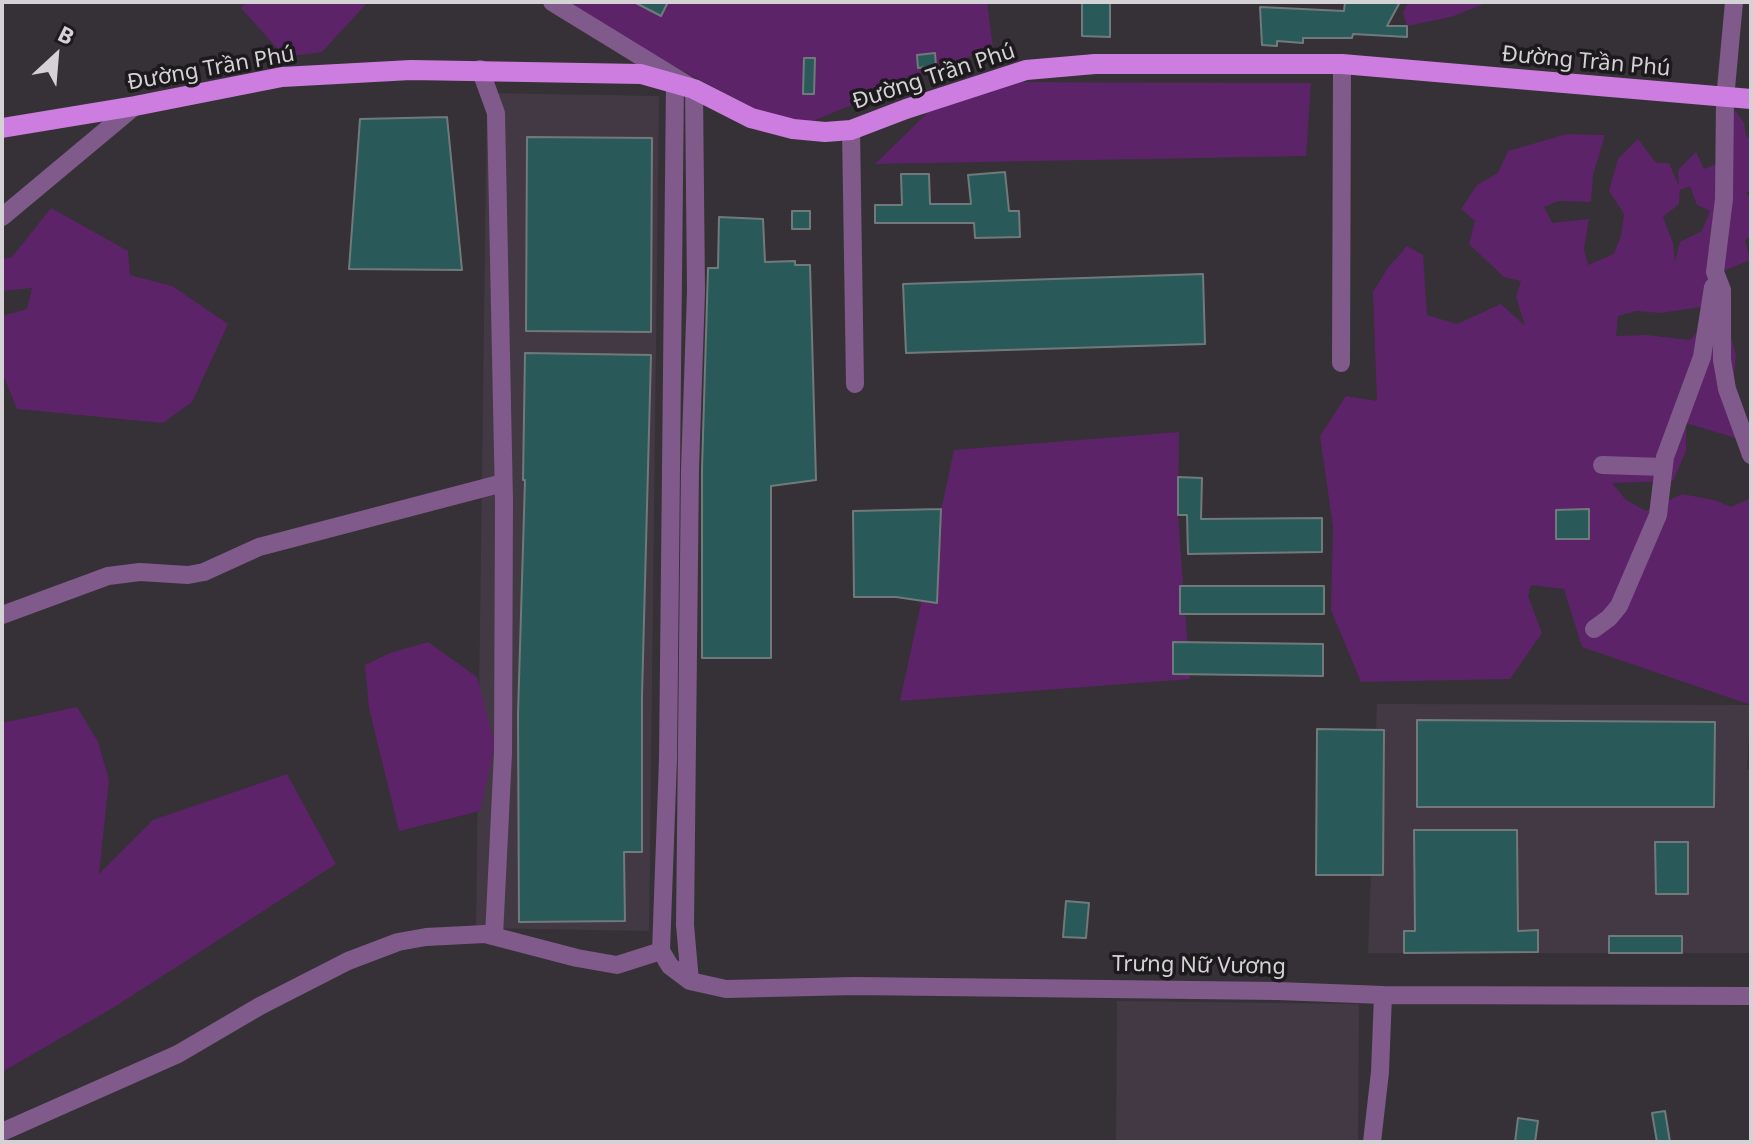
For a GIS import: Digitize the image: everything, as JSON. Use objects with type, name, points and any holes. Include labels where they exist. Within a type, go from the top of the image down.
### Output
[{"type":"main road","name":"Đường Trần Phú","points":[[2,128],[282,77],[411,70],[641,74],[684,86],[751,118],[793,129],[825,132],[851,130],[1026,70],[1095,64],[1342,64],[1751,99]]},
{"type":"street","points":[[552,2],[684,86]]},
{"type":"street","points":[[1594,629],[1614,612],[1632,579],[1658,515],[1668,447],[1702,357],[1724,199],[1725,99],[1734,2]]},
{"type":"street","points":[[1341,363],[1342,64]]},
{"type":"street","points":[[480,69],[496,113],[503,483],[503,753],[494,936]]},
{"type":"street","points":[[684,86],[661,951],[670,966],[690,981]]},
{"type":"street","points":[[684,86],[696,291],[690,469],[685,925],[690,981]]},
{"type":"street","points":[[2,217],[135,106]]},
{"type":"street","points":[[851,130],[855,384]]},
{"type":"street","points":[[1715,272],[1722,290],[1722,360],[1727,389],[1751,455]]},
{"type":"street","points":[[1602,465],[1663,467]]},
{"type":"street","points":[[2,615],[108,576],[140,572],[188,575],[204,572],[259,547],[503,483]]},
{"type":"street","points":[[2,1132],[178,1054],[260,1006],[398,942],[470,934],[494,936],[617,965],[661,951]]},
{"type":"street","name":"Trưng Nữ Vương","points":[[690,981],[726,989],[855,986],[1383,995],[1751,996]]},
{"type":"street","points":[[1372,1142],[1380,1072],[1383,995]]},
{"type":"shaded area","points":[[247,2],[368,2],[322,52],[285,57],[241,8]]},
{"type":"shaded area","points":[[552,2],[987,2],[993,47],[793,129]]},
{"type":"shaded area","points":[[1408,2],[1489,2],[1451,17],[1407,26],[1403,13]]},
{"type":"shaded area","points":[[959,82],[1311,83],[1306,156],[875,164]]},
{"type":"shaded area","points":[[487,93],[659,96],[649,931],[476,928]]},
{"type":"shaded area","points":[[1735,110],[1751,140],[1751,192],[1746,192],[1751,200],[1751,236],[1745,240],[1750,260],[1712,276],[1702,307],[1660,313],[1636,311],[1618,316],[1616,336],[1646,335],[1690,340],[1706,321],[1728,325],[1736,356],[1733,385],[1739,439],[1686,423],[1686,451],[1673,481],[1612,483],[1626,500],[1646,511],[1682,494],[1714,500],[1731,507],[1751,498],[1751,705],[1582,647],[1564,589],[1531,585],[1528,596],[1542,633],[1510,679],[1361,682],[1331,610],[1333,527],[1320,436],[1346,396],[1377,401],[1373,292],[1387,269],[1407,246],[1423,255],[1427,315],[1457,324],[1501,304],[1525,326],[1516,297],[1521,281],[1504,277],[1469,244],[1475,221],[1461,209],[1477,185],[1498,173],[1508,151],[1567,134],[1605,135],[1593,175],[1591,202],[1558,201],[1544,207],[1552,223],[1589,219],[1584,249],[1588,265],[1614,254],[1621,235],[1624,214],[1609,191],[1618,159],[1638,139],[1656,163],[1669,163],[1679,186],[1678,170],[1696,152],[1704,169],[1718,163],[1722,120]],"holes":[[[1690,186],[1697,205],[1710,211],[1702,231],[1680,242],[1675,262],[1673,243],[1663,217],[1679,204],[1680,190]]]},
{"type":"shaded area","points":[[51,208],[128,251],[130,275],[172,286],[228,324],[192,402],[163,423],[17,409],[2,372],[2,316],[27,309],[32,288],[2,291],[2,259],[12,257]]},
{"type":"shaded area","points":[[1179,432],[1178,515],[1190,679],[900,701],[954,450]]},
{"type":"shaded area","points":[[428,642],[477,677],[495,745],[480,811],[399,831],[369,708],[365,665],[390,653]]},
{"type":"shaded area","points":[[1377,704],[1751,705],[1747,769],[1751,770],[1751,953],[1368,953]]},
{"type":"shaded area","points":[[77,707],[98,742],[109,780],[99,874],[153,820],[287,774],[336,864],[116,1006],[2,1072],[2,723]]},
{"type":"shaded area","points":[[1117,1001],[1359,1004],[1358,1142],[1116,1142]]},
{"type":"building","points":[[634,2],[668,2],[661,16]]},
{"type":"building","points":[[1082,2],[1110,2],[1110,37],[1082,36]]},
{"type":"building","points":[[1345,2],[1400,2],[1387,26],[1407,26],[1407,37],[1353,34],[1352,38],[1303,38],[1303,43],[1277,41],[1277,46],[1262,45],[1260,7],[1344,11]]},
{"type":"building","points":[[935,53],[936,66],[918,68],[917,55]]},
{"type":"building","points":[[804,58],[815,58],[814,94],[803,94]]},
{"type":"building","points":[[447,117],[462,270],[349,269],[360,119]]},
{"type":"building","points":[[527,137],[652,138],[651,332],[526,331]]},
{"type":"building","points":[[1005,172],[1009,211],[1019,211],[1020,237],[975,238],[974,223],[875,223],[875,205],[902,205],[901,174],[929,174],[930,204],[971,204],[968,175]]},
{"type":"building","points":[[792,211],[810,211],[810,229],[792,229]]},
{"type":"building","points":[[719,217],[763,219],[765,262],[795,261],[795,265],[810,265],[816,480],[771,486],[771,658],[702,658],[702,469],[708,268],[718,268]]},
{"type":"building","points":[[1203,274],[1205,344],[906,353],[903,284]]},
{"type":"building","points":[[525,353],[651,355],[642,696],[642,852],[624,852],[625,921],[519,922],[518,714],[525,480]]},
{"type":"building","points":[[1178,477],[1202,478],[1201,519],[1322,518],[1322,552],[1188,554],[1187,515],[1178,515]]},
{"type":"building","points":[[941,509],[937,603],[896,597],[854,597],[853,511]]},
{"type":"building","points":[[1589,509],[1589,539],[1556,539],[1556,510]]},
{"type":"building","points":[[1180,586],[1324,586],[1324,614],[1180,614]]},
{"type":"building","points":[[1173,642],[1323,644],[1323,676],[1173,674]]},
{"type":"building","points":[[1417,720],[1715,722],[1714,807],[1417,807]]},
{"type":"building","points":[[1317,729],[1384,730],[1383,875],[1316,875]]},
{"type":"building","points":[[1414,830],[1517,830],[1518,931],[1538,930],[1538,952],[1404,953],[1404,931],[1415,931]]},
{"type":"building","points":[[1655,842],[1688,842],[1688,894],[1656,894]]},
{"type":"building","points":[[1066,901],[1089,903],[1086,938],[1063,937]]},
{"type":"building","points":[[1609,936],[1682,936],[1682,953],[1609,953]]},
{"type":"building","points":[[1665,1111],[1670,1142],[1657,1142],[1652,1113]]},
{"type":"building","points":[[1518,1118],[1538,1121],[1535,1142],[1515,1142]]}]
